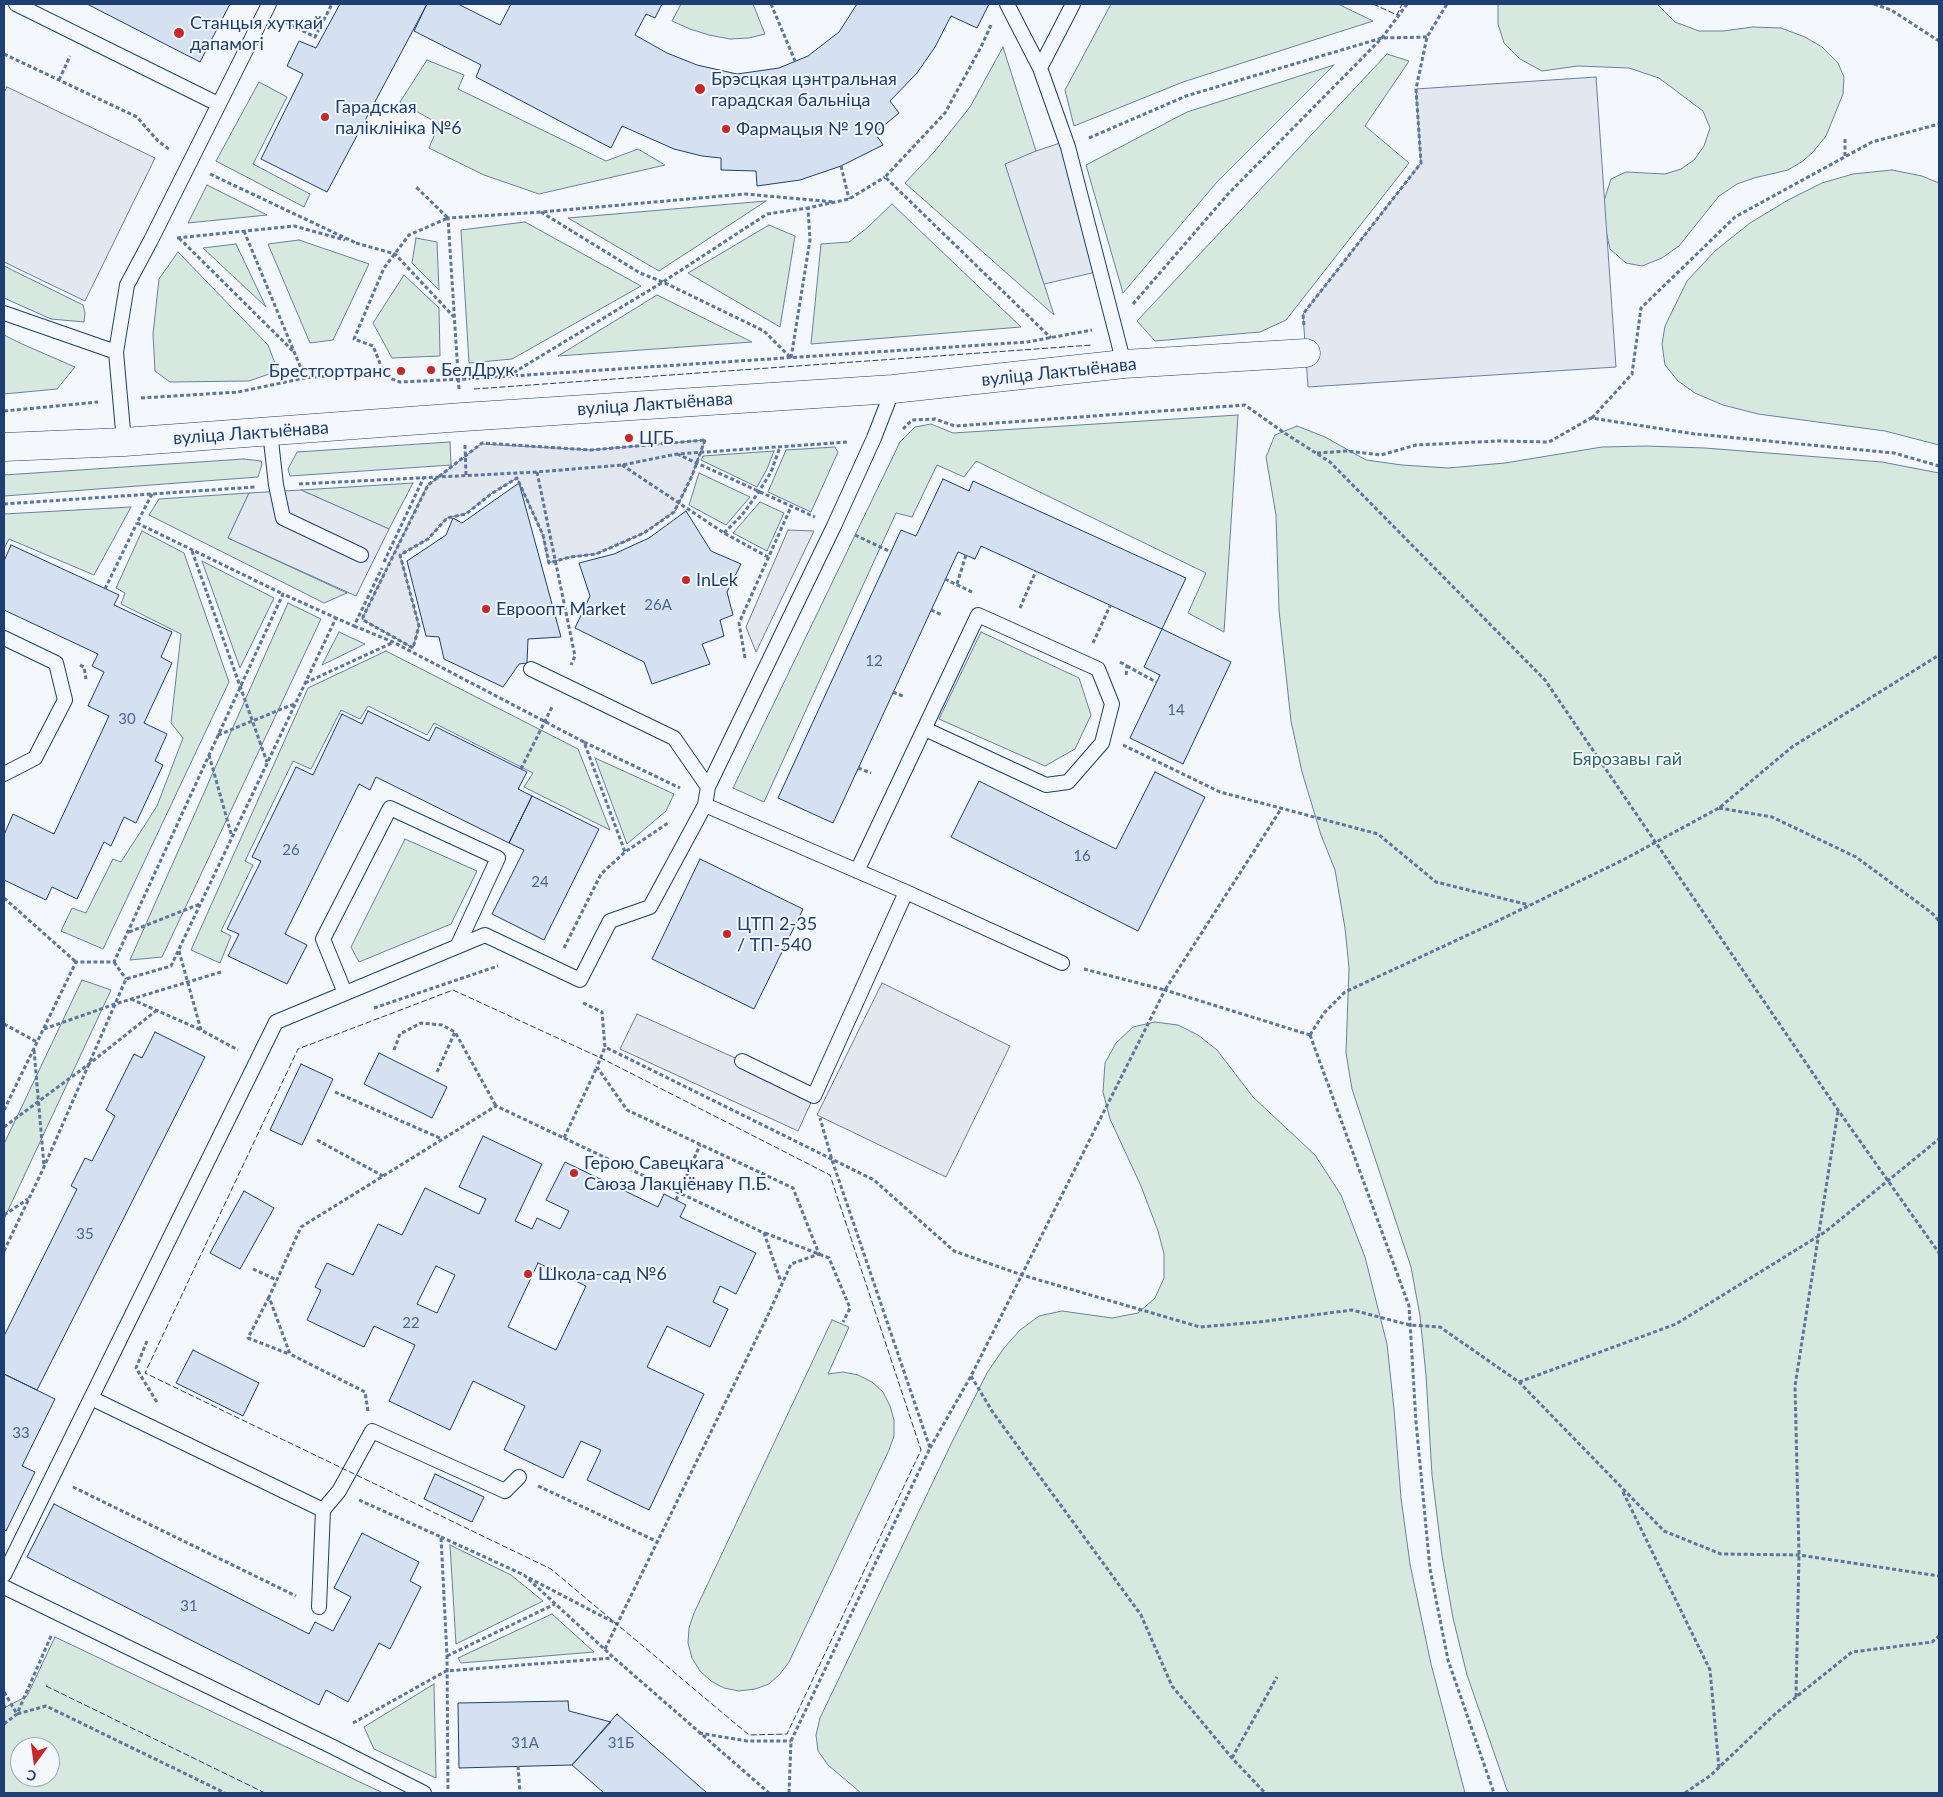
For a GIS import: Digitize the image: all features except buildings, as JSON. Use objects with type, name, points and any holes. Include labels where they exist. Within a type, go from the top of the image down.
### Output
[{"type":"street","name":"вуліца Лактыёнава","points":[[4,448],[124,442],[463,416],[893,389],[1124,364],[1306,353]]},
{"type":"lane","points":[[16,4],[218,104]]},
{"type":"lane","points":[[1007,4],[1040,68],[1068,147],[1124,364]]},
{"type":"lane","points":[[1040,68],[1073,4]]},
{"type":"lane","points":[[124,442],[116,352],[127,285],[267,8]]},
{"type":"lane","points":[[4,313],[116,352]]},
{"type":"lane","points":[[4,1575],[276,1022],[485,935],[580,980],[610,920],[650,907],[705,805],[708,787],[834,526],[874,438],[893,389]]},
{"type":"lane","points":[[270,432],[276,485],[283,518],[361,555]]},
{"type":"lane","points":[[857,870],[924,729],[978,616],[1098,669],[1112,704],[1102,743],[1068,782],[1046,785],[924,729]]},
{"type":"lane","points":[[4,638],[56,663],[65,700],[35,758],[4,774]]},
{"type":"lane","points":[[530,669],[674,738],[708,787]]},
{"type":"lane","points":[[705,805],[857,870],[1062,963]]},
{"type":"lane","points":[[345,993],[323,938],[390,808],[498,858],[458,946]]},
{"type":"lane","points":[[742,1061],[814,1096],[906,892]]},
{"type":"lane","points":[[91,1398],[323,1510]]},
{"type":"lane","points":[[319,1607],[323,1510],[338,1491],[372,1432],[505,1491],[519,1477]]},
{"type":"lane","points":[[4,1587],[424,1793]]},
{"type":"path","points":[[267,8],[315,37],[332,4]]},
{"type":"path","points":[[771,4],[795,62]]},
{"type":"path","points":[[4,411],[119,400],[238,392],[305,378],[373,372],[400,382],[506,377],[1027,342],[1114,326],[1228,194],[1382,38],[1407,4]]},
{"type":"path","points":[[1306,353],[1303,314],[1422,163],[1416,89],[1426,36],[1447,4]]},
{"type":"path","points":[[1874,4],[1891,10],[1939,41]]},
{"type":"path","points":[[506,377],[663,282],[767,214],[808,208],[848,199],[885,177],[945,113],[982,47],[992,21]]},
{"type":"path","points":[[1068,147],[1186,96],[1382,38],[1426,36]]},
{"type":"path","points":[[4,54],[137,117],[158,141],[188,164],[356,243]]},
{"type":"path","points":[[1316,453],[1348,451],[1381,455],[1416,445],[1498,441],[1549,442],[1591,418],[1632,374],[1641,308],[1734,217],[1872,142],[1939,124]]},
{"type":"path","points":[[1845,139],[1845,158]]},
{"type":"path","points":[[842,166],[848,199]]},
{"type":"path","points":[[885,177],[1051,339]]},
{"type":"path","points":[[416,186],[448,218],[458,379]]},
{"type":"path","points":[[386,377],[373,346],[354,339],[384,268],[409,235],[448,218],[541,212],[745,194],[836,202]]},
{"type":"path","points":[[791,358],[810,240],[808,208]]},
{"type":"path","points":[[541,212],[640,273],[663,282],[764,331],[791,358]]},
{"type":"path","points":[[151,240],[294,226],[395,254],[454,317]]},
{"type":"path","points":[[244,231],[305,378]]},
{"type":"path","points":[[179,238],[294,353]]},
{"type":"path","points":[[4,504],[276,485],[537,472],[622,465],[677,454],[896,436],[912,420],[935,419],[955,426],[1245,405],[1330,462],[1545,680],[1838,1110],[1939,1253]]},
{"type":"path","points":[[1591,418],[1695,434],[1894,453],[1939,466]]},
{"type":"path","points":[[705,440],[696,464],[674,512],[644,533],[596,554],[549,563],[543,535],[518,478],[492,494],[466,514],[447,518],[428,539],[400,555],[419,626],[413,648],[364,620],[363,617],[428,485],[482,444],[591,450],[705,440]]},
{"type":"path","points":[[724,533],[742,515],[758,493],[770,472],[780,447]]},
{"type":"path","points":[[677,454],[758,493],[891,552]]},
{"type":"path","points":[[622,465],[724,533],[768,557]]},
{"type":"path","points":[[521,769],[575,656],[537,472]]},
{"type":"path","points":[[354,626],[424,477]]},
{"type":"path","points":[[105,588],[152,494]]},
{"type":"path","points":[[138,524],[283,594],[393,642],[584,742],[685,790]]},
{"type":"path","points":[[192,551],[267,763]]},
{"type":"path","points":[[957,584],[966,555]]},
{"type":"path","points":[[1017,613],[1036,572]]},
{"type":"path","points":[[114,962],[283,594]]},
{"type":"path","points":[[1091,648],[1110,606]]},
{"type":"path","points":[[931,610],[942,616]]},
{"type":"path","points":[[126,979],[171,966],[336,618]]},
{"type":"path","points":[[305,683],[393,642]]},
{"type":"path","points":[[1310,1035],[1324,1013],[1345,992],[1530,905],[1719,808],[1792,747],[1939,656]]},
{"type":"path","points":[[1127,666],[1156,682]]},
{"type":"path","points":[[893,692],[905,697]]},
{"type":"path","points":[[218,735],[295,704]]},
{"type":"path","points":[[584,742],[625,852]]},
{"type":"path","points":[[1117,742],[1220,792],[1378,834],[1436,882],[1530,905]]},
{"type":"path","points":[[209,755],[232,837]]},
{"type":"path","points":[[858,768],[871,773]]},
{"type":"path","points":[[790,1793],[791,1741],[930,1448],[971,1376],[1165,990],[1281,808]]},
{"type":"path","points":[[1719,808],[1772,817],[1856,857],[1932,912],[1939,921]]},
{"type":"path","points":[[4,898],[76,962],[114,962]]},
{"type":"path","points":[[128,932],[200,904]]},
{"type":"path","points":[[178,950],[201,1030]]},
{"type":"path","points":[[4,1110],[76,962]]},
{"type":"path","points":[[114,962],[126,979]]},
{"type":"path","points":[[1062,963],[1165,990],[1310,1035]]},
{"type":"path","points":[[368,1010],[500,965]]},
{"type":"path","points":[[44,1029],[115,1004],[221,972]]},
{"type":"path","points":[[4,1251],[44,1167],[126,979]]},
{"type":"path","points":[[131,999],[201,1030],[257,1060]]},
{"type":"path","points":[[4,1127],[89,1064],[157,1010]]},
{"type":"path","points":[[564,1138],[605,1047],[602,1012]]},
{"type":"path","points":[[394,1050],[400,1034],[421,1023],[442,1025],[455,1032],[496,1106],[764,1233],[829,1258],[850,1308],[843,1322]]},
{"type":"path","points":[[4,1024],[37,1042]]},
{"type":"path","points":[[437,1072],[455,1032]]},
{"type":"path","points":[[1310,1035],[1409,1306],[1416,1422],[1430,1569],[1448,1660],[1494,1793]]},
{"type":"path","points":[[605,1047],[874,1180],[954,1251],[1022,1275],[1200,1327],[1259,1322],[1352,1310],[1410,1324],[1440,1327],[1519,1382],[1664,1531],[1721,1554],[1799,1555],[1939,1576]]},
{"type":"path","points":[[34,1050],[44,1167]]},
{"type":"path","points":[[597,1066],[627,1110],[793,1188],[820,1254]]},
{"type":"path","points":[[335,1092],[443,1139]]},
{"type":"path","points":[[814,1096],[832,1160],[930,1448]]},
{"type":"path","points":[[372,1432],[365,1392],[290,1354],[248,1338],[270,1297],[301,1227],[496,1106]]},
{"type":"path","points":[[1796,1697],[1799,1555],[1795,1386],[1838,1110]]},
{"type":"path","points":[[1519,1382],[1676,1324],[1818,1237],[1939,1139]]},
{"type":"path","points":[[317,1140],[383,1176]]},
{"type":"path","points":[[676,1200],[700,1145]]},
{"type":"path","points":[[4,1215],[29,1198]]},
{"type":"path","points":[[764,1233],[782,1283]]},
{"type":"path","points":[[605,1649],[791,1264],[820,1254]]},
{"type":"path","points":[[253,1269],[277,1280]]},
{"type":"path","points":[[270,1297],[290,1354]]},
{"type":"path","points":[[136,1368],[147,1341]]},
{"type":"path","points":[[971,1376],[992,1411],[1141,1615],[1172,1686],[1232,1758],[1265,1793]]},
{"type":"path","points":[[52,1476],[319,1607]]},
{"type":"path","points":[[519,1477],[658,1542]]},
{"type":"path","points":[[1622,1488],[1710,1670],[1719,1768]]},
{"type":"path","points":[[338,1491],[524,1575],[617,1624]]},
{"type":"path","points":[[441,1537],[447,1656],[448,1793]]},
{"type":"path","points":[[524,1575],[613,1658],[769,1793]]},
{"type":"path","points":[[447,1656],[556,1604]]},
{"type":"path","points":[[17,1714],[60,1614]]},
{"type":"path","points":[[1686,1793],[1719,1768],[1776,1714],[1852,1652],[1932,1642],[1939,1636]]},
{"type":"path","points":[[353,1723],[446,1671],[613,1658]]},
{"type":"path","points":[[1232,1758],[1277,1677]]},
{"type":"path","points":[[4,1692],[17,1714]]},
{"type":"path","points":[[4,1724],[17,1714],[46,1706],[224,1793]]},
{"type":"path","points":[[699,1733],[747,1741],[791,1741]]},
{"type":"path","points":[[518,1766],[520,1793]]},
{"type":"green space","points":[[681,4],[753,4],[765,34],[749,38],[730,39],[690,29],[672,21]]},
{"type":"green space","points":[[1111,4],[1338,4],[1373,21],[1183,82],[1074,126],[1065,90]]},
{"type":"green space","points":[[1498,4],[1657,4],[1675,22],[1699,31],[1723,31],[1753,27],[1781,28],[1805,37],[1822,47],[1838,63],[1844,77],[1843,94],[1826,136],[1803,161],[1788,170],[1737,184],[1719,196],[1679,246],[1662,258],[1642,266],[1626,263],[1610,249],[1605,226],[1604,201],[1611,179],[1626,172],[1665,174],[1681,169],[1694,160],[1704,146],[1710,128],[1703,111],[1659,78],[1629,68],[1578,66],[1542,71],[1520,59],[1504,43],[1498,24]]},
{"type":"green space","points":[[1003,47],[1036,151],[1006,165],[1054,315],[905,183],[935,151],[970,107]]},
{"type":"green space","points":[[1387,54],[1409,61],[1365,126],[1409,163],[1286,320],[1260,332],[1155,341],[1137,321]]},
{"type":"green space","points":[[427,60],[464,75],[458,89],[606,161],[638,149],[665,165],[539,194],[484,175],[429,148],[439,124],[400,102]]},
{"type":"green space","points":[[1334,65],[1217,182],[1123,293],[1086,165],[1187,112]]},
{"type":"green space","points":[[259,82],[287,97],[253,164],[310,194],[304,207],[216,161]]},
{"type":"green space","points":[[1892,170],[1922,176],[1939,183],[1939,445],[1885,431],[1758,414],[1723,405],[1695,393],[1678,381],[1665,365],[1662,344],[1665,326],[1687,281],[1715,251],[1750,223],[1788,200],[1822,183],[1853,174]]},
{"type":"green space","points":[[207,185],[267,215],[188,223]]},
{"type":"green space","points":[[766,201],[659,271],[568,218]]},
{"type":"green space","points":[[892,204],[1021,327],[811,344],[821,244],[849,242]]},
{"type":"green space","points":[[525,222],[641,286],[512,359],[469,363],[461,230]]},
{"type":"green space","points":[[769,225],[795,236],[780,327],[688,273]]},
{"type":"green space","points":[[416,238],[437,242],[439,290],[412,263]]},
{"type":"green space","points":[[299,240],[369,264],[333,340],[310,343],[268,244]]},
{"type":"green space","points":[[236,244],[266,307],[203,248]]},
{"type":"green space","points":[[178,252],[268,345],[278,371],[249,381],[170,382],[155,371],[153,334],[159,279]]},
{"type":"green space","points":[[4,266],[83,305],[85,313],[84,322],[51,319],[4,298]]},
{"type":"green space","points":[[404,275],[439,308],[440,356],[392,358],[373,323]]},
{"type":"green space","points":[[657,295],[752,342],[558,356]]},
{"type":"green space","points":[[4,335],[75,367],[57,389],[4,394]]},
{"type":"green space","points":[[1238,415],[1224,632],[1188,613],[1206,573],[976,461],[964,477],[937,465],[912,517],[896,513],[764,802],[733,788],[900,442],[915,427],[931,424],[953,433]]},
{"type":"green space","name":"Бярозавы гай","points":[[1297,426],[1325,437],[1366,460],[1402,465],[1448,468],[1505,463],[1602,447],[1646,446],[1705,448],[1882,462],[1939,473],[1939,1793],[1509,1793],[1507,1790],[1467,1675],[1453,1618],[1442,1556],[1432,1475],[1426,1375],[1420,1316],[1411,1267],[1352,1089],[1346,1053],[1349,968],[1345,928],[1335,870],[1321,835],[1302,772],[1291,721],[1279,610],[1276,515],[1266,457],[1275,435]]},
{"type":"green space","points":[[450,442],[451,465],[290,476],[288,469],[297,452]]},
{"type":"green space","points":[[835,447],[838,452],[811,512],[768,492],[786,450]]},
{"type":"green space","points":[[774,451],[757,487],[701,460],[703,456]]},
{"type":"green space","points":[[244,459],[261,461],[262,464],[258,477],[4,496],[4,475]]},
{"type":"green space","points":[[699,473],[750,497],[726,525],[689,505]]},
{"type":"green space","points":[[413,483],[389,529],[301,490]]},
{"type":"green space","points":[[249,493],[228,538],[347,593],[324,603],[149,515],[159,499]]},
{"type":"green space","points":[[760,502],[784,513],[767,551],[733,533]]},
{"type":"green space","points":[[131,507],[94,575],[9,539],[4,548],[4,514]]},
{"type":"green space","points":[[142,531],[184,553],[229,682],[103,949],[61,931],[72,908],[86,913],[113,859],[121,862],[157,806],[183,738],[171,723],[181,634],[121,604],[125,593],[116,588]]},
{"type":"green space","points":[[202,561],[274,598],[240,668]]},
{"type":"green space","points":[[288,603],[321,619],[162,957],[130,960]]},
{"type":"green space","points":[[339,632],[365,644],[322,665]]},
{"type":"green space","points":[[981,632],[1079,678],[1091,715],[1075,749],[1045,766],[939,719]]},
{"type":"green space","points":[[386,651],[578,749],[610,830],[524,787],[533,773],[434,723],[427,735],[368,706],[360,719],[341,710],[311,769],[293,761],[245,861],[253,865],[221,931],[231,936],[220,963],[191,950],[308,688]]},
{"type":"green space","points":[[595,758],[674,794],[666,811],[627,844]]},
{"type":"green space","points":[[405,839],[477,871],[451,924],[359,962],[351,947]]},
{"type":"green space","points":[[82,980],[111,990],[4,1219],[4,1144]]},
{"type":"green space","points":[[1155,1022],[1178,1025],[1198,1035],[1217,1050],[1253,1097],[1315,1155],[1341,1195],[1365,1257],[1387,1344],[1401,1498],[1410,1564],[1431,1664],[1465,1793],[861,1793],[828,1765],[818,1751],[816,1735],[820,1718],[953,1440],[987,1373],[1004,1348],[1020,1330],[1039,1316],[1062,1311],[1112,1318],[1138,1313],[1155,1298],[1164,1278],[1164,1254],[1158,1231],[1141,1186],[1110,1119],[1103,1092],[1105,1063],[1116,1043],[1133,1027]]},
{"type":"green space","points":[[832,1320],[849,1327],[828,1374],[843,1372],[858,1375],[872,1382],[883,1392],[894,1420],[894,1436],[789,1662],[769,1684],[755,1689],[739,1691],[724,1688],[711,1681],[700,1671],[692,1658],[688,1643],[689,1628],[694,1613]]},
{"type":"green space","points":[[450,1545],[511,1575],[543,1601],[456,1644]]},
{"type":"green space","points":[[552,1614],[594,1652],[461,1663],[458,1658]]},
{"type":"green space","points":[[55,1637],[383,1793],[4,1793],[4,1703],[6,1707],[27,1696]]},
{"type":"green space","points":[[434,1684],[436,1778],[374,1749],[364,1727]]},
{"type":"shaded area","points":[[1596,77],[1616,367],[1308,387],[1303,314],[1421,163],[1416,89]]},
{"type":"shaded area","points":[[7,87],[155,158],[85,301],[4,262],[4,92]]},
{"type":"shaded area","points":[[1069,140],[1105,270],[1044,284],[1005,164]]},
{"type":"shaded area","points":[[705,440],[692,476],[675,511],[644,533],[596,554],[570,557],[548,563],[543,535],[517,478],[491,494],[465,514],[447,518],[428,539],[400,555],[419,626],[413,648],[362,619],[427,486],[481,444],[591,450]]},
{"type":"shaded area","points":[[301,490],[389,529],[356,596],[228,538],[249,493]]},
{"type":"shaded area","points":[[788,530],[814,531],[756,652],[746,627]]},
{"type":"shaded area","points":[[882,983],[1010,1046],[946,1177],[817,1115]]},
{"type":"shaded area","points":[[637,1014],[814,1096],[798,1131],[620,1049]]},
{"type":"fence","points":[[1373,4],[1397,15],[1402,4]]},
{"type":"fence","points":[[474,389],[1092,345]]},
{"type":"fence","points":[[453,990],[601,1058],[830,1175],[921,1450],[787,1734],[749,1735],[551,1569],[145,1373],[298,1049],[453,990]]},
{"type":"fence","points":[[46,1686],[265,1793]]},
{"type":"place","name":"Станцыя хуткай дапамогі","points":[[179,33]]},
{"type":"place","name":"Брэсцкая цэнтральная гарадская бальніца","points":[[700,89]]},
{"type":"place","name":"Гарадская паліклініка №6","points":[[325,117]]},
{"type":"place","name":"Фармацыя № 190","points":[[726,129]]},
{"type":"place","name":"БелДрук","points":[[431,370]]},
{"type":"place","name":"Брестгортранс","points":[[401,371]]},
{"type":"place","name":"ЦГБ","points":[[629,438]]},
{"type":"place","name":"InLek","points":[[686,580]]},
{"type":"place","name":"Евроопт Market","points":[[486,609]]},
{"type":"place","name":"ЦТП 2-35 / ТП-540","points":[[727,934]]},
{"type":"place","name":"Герою Савецкага Саюза Лакціёнаву П.Б.","points":[[574,1173]]},
{"type":"place","name":"Школа-сад №6","points":[[528,1274]]}]
